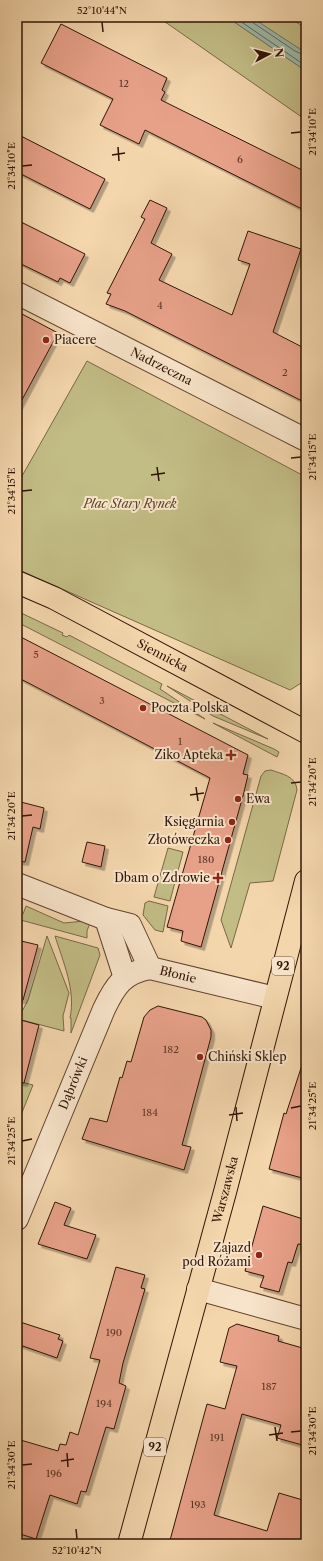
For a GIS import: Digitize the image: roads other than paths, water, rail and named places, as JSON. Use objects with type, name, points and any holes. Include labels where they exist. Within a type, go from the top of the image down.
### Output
[{"type":"main road","name":"Siennicka","points":[[17,582],[54,598],[306,732]]},
{"type":"main road","name":"Warszawska","points":[[129,1544],[306,881]]},
{"type":"street","name":"Nadrzeczna","points":[[17,293],[306,440]]},
{"type":"street","name":"Błonie","points":[[17,884],[106,919],[130,926],[150,968],[275,998]]},
{"type":"street","points":[[106,919],[125,978]]},
{"type":"street","name":"Dąbrówki","points":[[17,1219],[112,992],[135,970],[150,968]]},
{"type":"street","points":[[198,1290],[306,1319]]},
{"type":"water","points":[[227,17],[251,17],[306,53],[306,71]]},
{"type":"place","name":"Piacere","points":[[46,340]]},
{"type":"place","name":"Poczta Polska","points":[[143,708]]},
{"type":"place","name":"Ziko Apteka","points":[[231,755]]},
{"type":"place","name":"Ewa","points":[[238,799]]},
{"type":"place","name":"Księgarnia","points":[[232,822]]},
{"type":"place","name":"Złotóweczka","points":[[228,840]]},
{"type":"place","name":"Dbam o Zdrowie","points":[[218,878]]},
{"type":"place","name":"Chiński Sklep","points":[[200,1057]]},
{"type":"place","name":"Zajazd pod Różami","points":[[259,1255]]},
{"type":"park label","name":"Plac Stary Rynek","points":[[130,504]]}]
